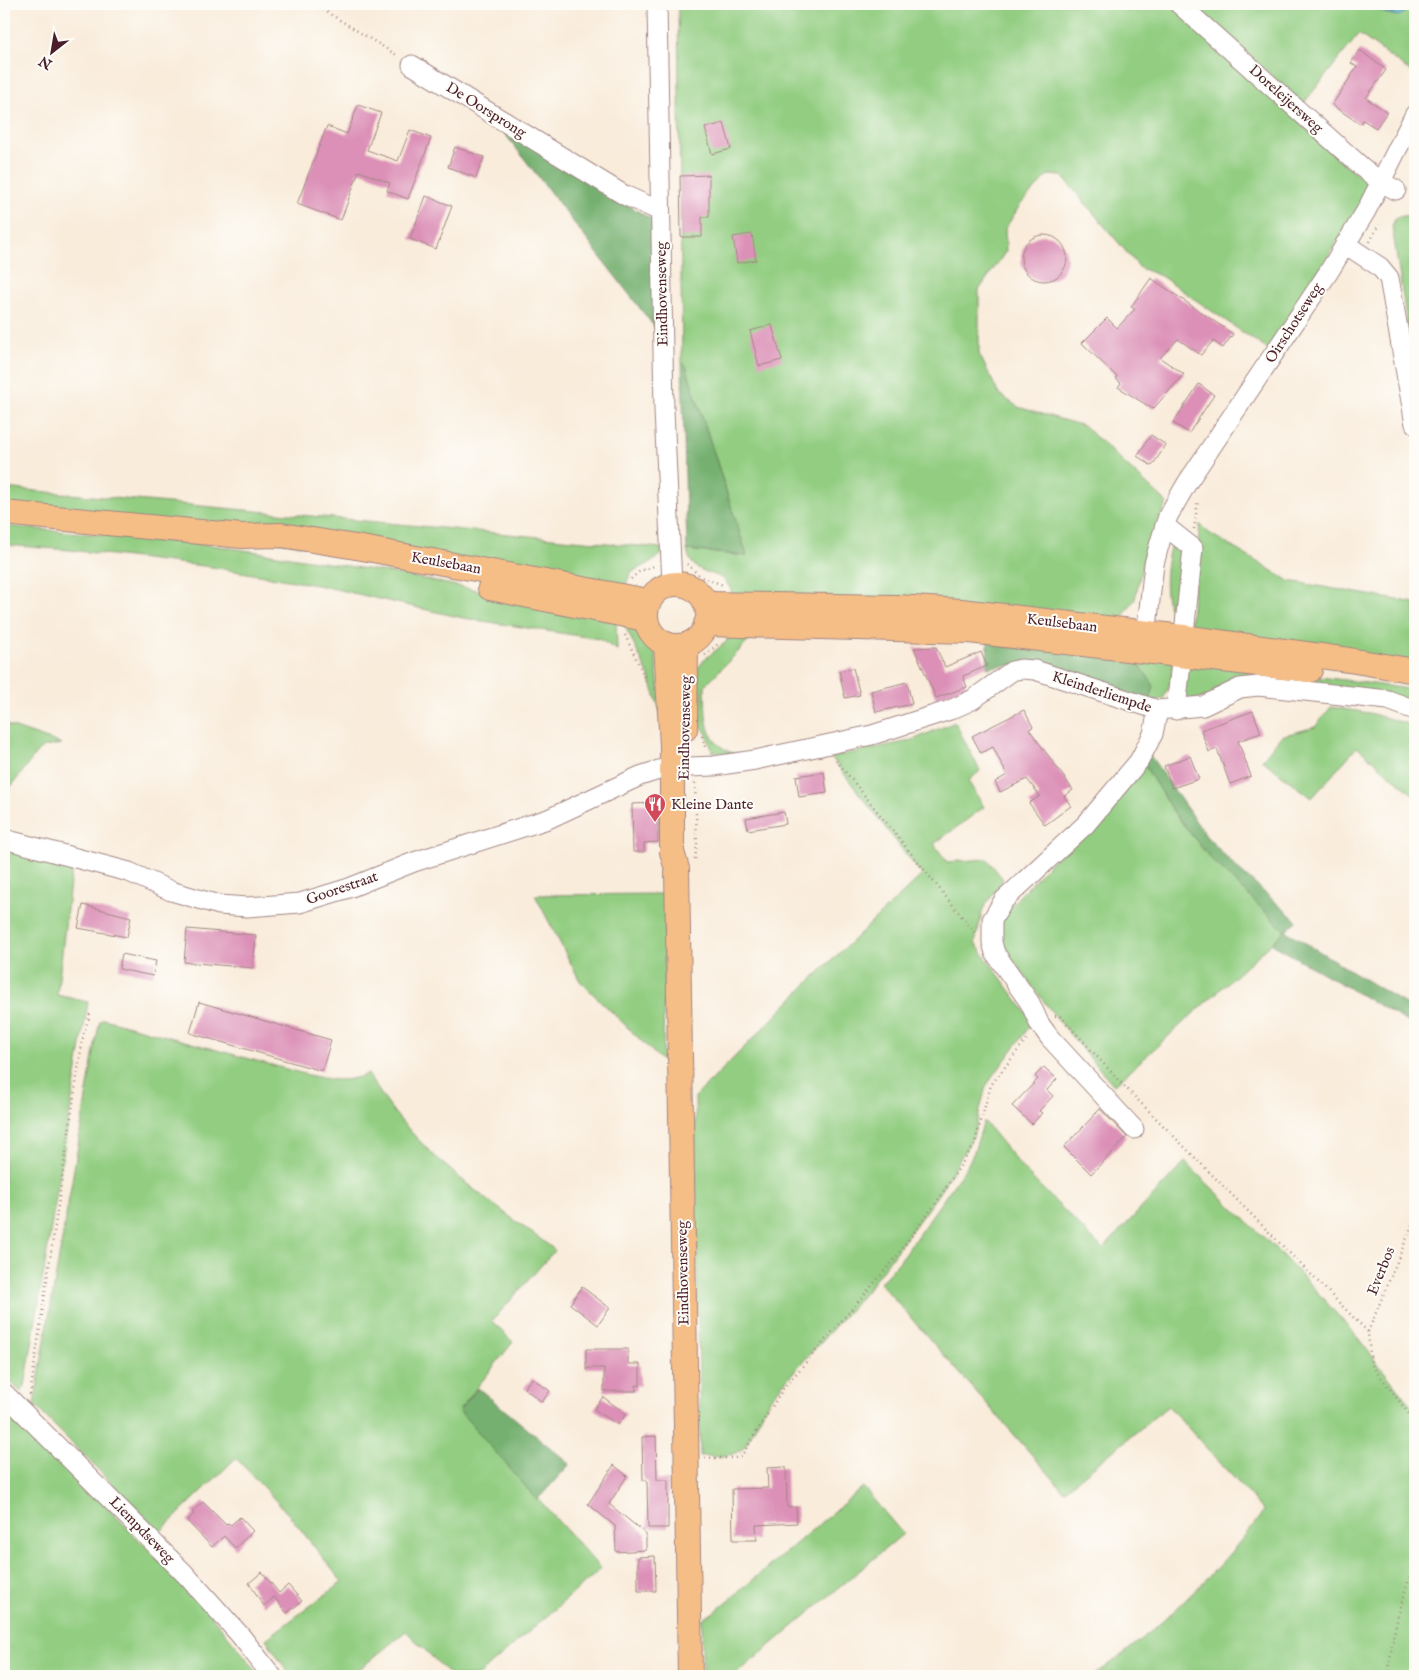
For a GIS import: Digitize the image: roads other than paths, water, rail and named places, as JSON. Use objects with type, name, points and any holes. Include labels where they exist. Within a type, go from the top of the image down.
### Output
[{"type":"main road","name":"Keulsebaan","points":[[4,513],[242,536],[282,535],[626,596],[647,610]]},
{"type":"main road","name":"Keulsebaan","points":[[242,536],[279,547],[647,610]]},
{"type":"main road","points":[[672,584],[683,584],[695,590],[706,614],[701,634],[676,644],[652,635],[647,610],[657,590],[672,584]]},
{"type":"main road","name":"Keulsebaan","points":[[706,614],[1145,642],[1349,660],[1415,671]]},
{"type":"main road","name":"Eindhovenseweg","points":[[676,644],[678,768],[685,843],[685,851],[677,869],[690,1676]]},
{"type":"main road","name":"Keulsebaan","points":[[1182,646],[1415,686]]},
{"type":"street","name":"Eindhovenseweg","points":[[657,4],[664,410],[672,584]]},
{"type":"street","name":"Doreleijersweg","points":[[1180,4],[1389,186]]},
{"type":"street","name":"De Oorsprong","points":[[412,65],[624,195],[660,211]]},
{"type":"street","name":"Oirschotseweg","points":[[1145,642],[1154,564],[1165,526],[1187,483],[1345,244],[1389,186],[1415,114]]},
{"type":"street","points":[[1345,244],[1380,267],[1389,278],[1415,424]]},
{"type":"street","points":[[1165,526],[1192,548],[1182,646],[1167,710]]},
{"type":"street","name":"Kleinderliempde","points":[[678,768],[714,766],[825,746],[872,735],[950,710],[972,700],[1012,671],[1021,669],[1035,670],[1167,710],[1203,706],[1240,688],[1258,686],[1388,700],[1415,710]]},
{"type":"street","name":"Kleinderliempde","points":[[1134,1129],[1050,1038],[995,953],[992,942],[992,920],[1004,900],[1080,830],[1139,761],[1167,710]]},
{"type":"street","name":"Goorestraat","points":[[4,840],[129,872],[171,891],[201,900],[248,907],[281,906],[317,899],[414,862],[548,819],[640,776],[678,768]]},
{"type":"street","name":"Liempdseweg","points":[[4,1393],[185,1574],[240,1635],[272,1676]]},
{"type":"water","points":[[1377,4],[1409,4],[1404,13],[1398,16],[1384,13]]},
{"type":"place","name":"Kleine Dante","points":[[655,823]]}]
